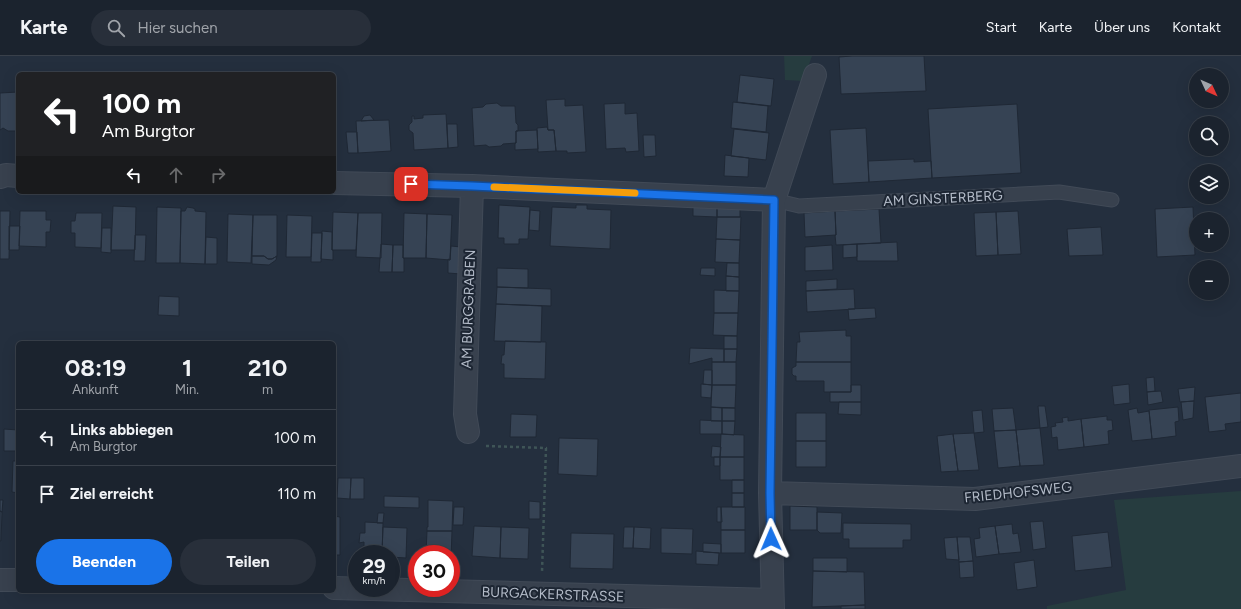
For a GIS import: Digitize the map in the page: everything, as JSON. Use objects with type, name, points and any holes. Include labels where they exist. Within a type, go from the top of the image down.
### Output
[{"type":"street","points":[[772,604],[770,493],[774,200],[815,75]]},
{"type":"street","points":[[0,177],[6,175],[16,176]]},
{"type":"street","points":[[336,183],[472,186],[774,200]]},
{"type":"street","name":"AM BURGGRABEN","points":[[468,432],[465,414],[472,186]]},
{"type":"street","name":"FRIEDHOFSWEG","points":[[770,493],[975,499],[1241,466]]},
{"type":"street","points":[[0,580],[16,580]]},
{"type":"street","name":"BURGACKERSTRASSE","points":[[336,588],[541,594],[772,604]]},
{"type":"lane","name":"AM GINSTERBERG","points":[[774,200],[799,206],[1059,192],[1112,200]]},
{"type":"path","points":[[468,432],[484,446],[546,448],[541,594]]},
{"type":"green space","points":[[784,56],[812,56],[803,81],[785,80]]},
{"type":"green space","points":[[1241,491],[1241,609],[1047,609],[1047,606],[1126,590],[1114,500]]},
{"type":"building","points":[[924,56],[926,91],[841,94],[839,57]]},
{"type":"building","points":[[740,75],[774,79],[771,106],[737,102]]},
{"type":"building","points":[[16,92],[16,131],[8,131],[3,128],[0,130],[0,93]]},
{"type":"building","points":[[565,99],[565,106],[583,105],[586,152],[567,153],[567,151],[556,151],[554,130],[548,130],[546,100]]},
{"type":"building","points":[[733,102],[768,106],[766,132],[731,128]]},
{"type":"building","points":[[497,103],[501,106],[515,106],[516,123],[518,125],[518,131],[516,131],[516,143],[489,147],[486,145],[474,146],[472,108]]},
{"type":"building","points":[[625,103],[625,114],[637,113],[639,151],[626,152],[625,148],[606,149],[604,104]]},
{"type":"building","points":[[1017,104],[1021,173],[932,178],[928,109]]},
{"type":"building","points":[[446,114],[448,148],[414,150],[413,133],[409,130],[409,125],[412,122],[412,116],[414,116],[414,119],[423,118],[423,115]]},
{"type":"building","points":[[370,115],[374,120],[361,121],[364,116]]},
{"type":"building","points":[[389,120],[391,151],[358,153],[356,121]]},
{"type":"building","points":[[447,124],[457,124],[458,147],[448,148]]},
{"type":"building","points":[[547,127],[548,130],[554,130],[556,151],[538,152],[537,128]]},
{"type":"building","points":[[866,128],[869,182],[833,184],[830,130]]},
{"type":"building","points":[[734,129],[769,133],[766,160],[731,156]]},
{"type":"building","points":[[537,130],[538,149],[515,150],[516,131]]},
{"type":"building","points":[[346,132],[357,132],[358,153],[348,153]]},
{"type":"building","points":[[643,135],[655,135],[656,156],[644,157]]},
{"type":"building","points":[[725,155],[749,158],[748,177],[724,176]]},
{"type":"building","points":[[914,159],[914,162],[931,161],[932,178],[869,182],[868,161]]},
{"type":"building","points":[[693,202],[717,203],[717,217],[693,216]]},
{"type":"building","points":[[717,203],[740,203],[740,217],[717,217]]},
{"type":"building","points":[[499,205],[530,207],[528,239],[519,239],[519,244],[504,244],[504,238],[498,238]]},
{"type":"building","points":[[576,205],[587,205],[587,209],[611,210],[610,249],[550,246],[552,207],[576,208]]},
{"type":"building","points":[[113,206],[136,207],[135,250],[111,250]]},
{"type":"building","points":[[157,207],[181,208],[180,263],[156,263]]},
{"type":"building","points":[[187,207],[195,209],[195,211],[206,212],[205,264],[180,263],[181,211],[185,211]]},
{"type":"building","points":[[1193,207],[1193,212],[1189,212],[1189,252],[1195,252],[1195,255],[1157,257],[1155,209]]},
{"type":"building","points":[[879,209],[881,243],[836,245],[835,211]]},
{"type":"building","points":[[530,210],[540,211],[539,231],[529,230]]},
{"type":"building","points":[[0,211],[10,211],[9,259],[0,259]]},
{"type":"building","points":[[20,211],[46,211],[46,220],[51,220],[50,232],[46,232],[46,247],[19,246]]},
{"type":"building","points":[[835,211],[836,235],[805,237],[804,213]]},
{"type":"building","points":[[1018,211],[1021,254],[998,255],[996,212]]},
{"type":"building","points":[[333,212],[358,213],[356,250],[332,250]]},
{"type":"building","points":[[996,212],[998,255],[976,256],[974,213]]},
{"type":"building","points":[[76,213],[102,213],[101,248],[75,247],[75,233],[71,233],[71,221],[75,221]]},
{"type":"building","points":[[358,213],[382,213],[381,258],[356,257]]},
{"type":"building","points":[[404,213],[427,214],[426,258],[403,258]]},
{"type":"building","points":[[228,214],[253,215],[251,263],[227,262]]},
{"type":"building","points":[[427,214],[452,215],[450,260],[426,258]]},
{"type":"building","points":[[253,215],[277,215],[277,256],[272,259],[268,259],[264,256],[252,256]]},
{"type":"building","points":[[287,215],[312,216],[311,257],[286,257]]},
{"type":"building","points":[[717,217],[741,217],[740,240],[716,239]]},
{"type":"building","points":[[9,226],[20,226],[19,250],[9,250]]},
{"type":"building","points":[[1101,227],[1103,255],[1069,256],[1067,229]]},
{"type":"building","points":[[102,228],[111,228],[111,253],[101,252]]},
{"type":"building","points":[[322,231],[332,232],[333,260],[321,259]]},
{"type":"building","points":[[312,233],[322,233],[321,262],[311,262]]},
{"type":"building","points":[[135,235],[146,235],[145,261],[134,261]]},
{"type":"building","points":[[206,237],[217,238],[217,264],[205,264]]},
{"type":"building","points":[[716,239],[740,240],[739,263],[715,262]]},
{"type":"building","points":[[897,242],[898,261],[857,261],[857,244]]},
{"type":"building","points":[[381,244],[393,245],[392,272],[379,272]]},
{"type":"building","points":[[857,244],[857,257],[843,258],[843,245]]},
{"type":"building","points":[[393,245],[403,245],[404,272],[392,272]]},
{"type":"building","points":[[832,245],[833,270],[805,271],[805,247]]},
{"type":"building","points":[[451,246],[461,247],[461,274],[448,273],[448,259],[450,260]]},
{"type":"building","points":[[252,256],[264,256],[268,259],[272,259],[277,256],[276,260],[269,265],[252,264]]},
{"type":"building","points":[[727,263],[739,263],[739,277],[726,276]]},
{"type":"building","points":[[497,268],[528,269],[528,288],[497,287]]},
{"type":"building","points":[[701,268],[715,268],[715,276],[700,275]]},
{"type":"building","points":[[726,276],[739,277],[739,291],[726,291]]},
{"type":"building","points":[[837,279],[837,289],[806,291],[806,281]]},
{"type":"building","points":[[497,287],[551,289],[551,306],[496,304]]},
{"type":"building","points":[[854,289],[855,309],[807,312],[806,291]]},
{"type":"building","points":[[714,290],[739,291],[738,313],[714,313]]},
{"type":"building","points":[[159,296],[179,297],[179,316],[158,315]]},
{"type":"building","points":[[496,304],[542,306],[541,342],[494,341]]},
{"type":"building","points":[[875,308],[876,318],[849,320],[848,309]]},
{"type":"building","points":[[714,313],[738,313],[737,336],[713,335]]},
{"type":"building","points":[[846,330],[846,336],[851,336],[851,362],[796,362],[797,342],[800,342],[799,332]]},
{"type":"building","points":[[724,336],[737,336],[737,349],[724,349]]},
{"type":"building","points":[[505,341],[546,342],[545,379],[504,378],[504,364],[501,364],[502,355],[504,355]]},
{"type":"building","points":[[690,348],[724,349],[724,362],[712,362],[712,358],[689,364]]},
{"type":"building","points":[[724,349],[737,349],[736,362],[724,362]]},
{"type":"building","points":[[712,362],[736,362],[736,385],[712,385]]},
{"type":"building","points":[[796,362],[851,362],[851,392],[824,392],[824,381],[796,381],[796,376],[792,374],[792,368],[796,366]]},
{"type":"building","points":[[704,370],[712,370],[712,385],[703,384]]},
{"type":"building","points":[[1154,377],[1155,391],[1147,392],[1146,378]]},
{"type":"building","points":[[701,384],[712,385],[711,398],[701,397]]},
{"type":"building","points":[[1129,384],[1130,403],[1114,405],[1112,386]]},
{"type":"building","points":[[712,385],[736,385],[735,408],[711,407]]},
{"type":"building","points":[[851,385],[861,385],[861,402],[830,402],[830,392],[851,392]]},
{"type":"building","points":[[1195,387],[1194,401],[1180,402],[1178,389]]},
{"type":"building","points":[[1161,391],[1163,402],[1148,405],[1147,392]]},
{"type":"building","points":[[1241,393],[1241,422],[1225,424],[1226,430],[1209,432],[1205,397]]},
{"type":"building","points":[[1194,401],[1193,418],[1183,420],[1181,402]]},
{"type":"building","points":[[839,402],[861,402],[861,415],[838,414]]},
{"type":"building","points":[[1038,406],[1045,406],[1048,427],[1040,428]]},
{"type":"building","points":[[711,407],[722,408],[722,421],[711,421]]},
{"type":"building","points":[[1178,407],[1179,421],[1175,422],[1176,436],[1152,439],[1149,410]]},
{"type":"building","points":[[722,408],[735,408],[735,421],[722,421]]},
{"type":"building","points":[[1013,408],[1016,430],[994,431],[992,409]]},
{"type":"building","points":[[1137,408],[1138,413],[1149,411],[1152,439],[1132,441],[1128,410]]},
{"type":"building","points":[[982,410],[984,432],[974,433],[972,411]]},
{"type":"building","points":[[796,413],[826,413],[826,441],[796,441]]},
{"type":"building","points":[[511,414],[537,415],[536,437],[510,437]]},
{"type":"building","points":[[1107,416],[1107,420],[1112,420],[1113,430],[1108,431],[1109,444],[1084,447],[1081,419]]},
{"type":"building","points":[[1068,417],[1068,421],[1081,419],[1084,447],[1058,450],[1057,437],[1052,438],[1051,427],[1056,426],[1055,423],[1063,422],[1062,418]]},
{"type":"building","points":[[700,420],[722,421],[722,434],[700,434]]},
{"type":"building","points":[[722,421],[735,421],[734,435],[722,434]]},
{"type":"building","points":[[1040,428],[1044,465],[1020,466],[1016,430]]},
{"type":"building","points":[[4,429],[16,430],[16,451],[4,451]]},
{"type":"building","points":[[1016,430],[1020,466],[998,468],[994,431]]},
{"type":"building","points":[[974,433],[979,470],[958,471],[953,434]]},
{"type":"building","points":[[721,434],[744,435],[744,457],[720,457]]},
{"type":"building","points":[[953,434],[958,471],[941,472],[937,436]]},
{"type":"building","points":[[559,438],[598,439],[597,476],[558,474]]},
{"type":"building","points":[[796,441],[826,441],[826,467],[796,467]]},
{"type":"building","points":[[712,446],[721,447],[720,457],[711,457]]},
{"type":"building","points":[[714,457],[720,457],[720,466],[714,466]]},
{"type":"building","points":[[720,457],[744,457],[744,480],[720,480]]},
{"type":"building","points":[[13,461],[16,461],[16,493],[12,492]]},
{"type":"building","points":[[338,478],[351,478],[350,499],[337,498]]},
{"type":"building","points":[[351,478],[364,478],[364,499],[350,499]]},
{"type":"building","points":[[732,480],[744,480],[744,493],[732,493]]},
{"type":"building","points":[[732,493],[744,493],[744,507],[732,507]]},
{"type":"building","points":[[384,496],[419,497],[419,508],[384,507]]},
{"type":"building","points":[[0,500],[3,500],[2,512],[0,511]]},
{"type":"building","points":[[428,500],[453,501],[452,531],[427,531]]},
{"type":"building","points":[[529,501],[540,502],[540,519],[529,519]]},
{"type":"building","points":[[790,506],[817,507],[817,530],[790,530]]},
{"type":"building","points":[[454,507],[464,507],[463,525],[453,525]]},
{"type":"building","points":[[717,507],[721,507],[722,522],[717,522]]},
{"type":"building","points":[[721,507],[745,507],[745,530],[721,530]]},
{"type":"building","points":[[0,511],[2,512],[1,541],[0,541]]},
{"type":"building","points":[[817,512],[842,513],[841,533],[820,533],[817,530]]},
{"type":"building","points":[[378,513],[384,513],[383,523],[377,523]]},
{"type":"building","points":[[336,516],[340,517],[340,555],[336,555]]},
{"type":"building","points":[[1043,521],[1046,548],[1033,550],[1030,522]]},
{"type":"building","points":[[365,522],[383,523],[382,545],[364,545],[364,542],[359,543],[360,533],[365,533]]},
{"type":"building","points":[[843,523],[911,524],[911,540],[903,540],[903,548],[849,548],[849,539],[843,539]]},
{"type":"building","points":[[1012,524],[1013,534],[1018,533],[1021,552],[999,554],[995,526]]},
{"type":"building","points":[[474,526],[501,527],[500,558],[472,556]]},
{"type":"building","points":[[995,526],[999,554],[976,557],[974,539],[980,538],[979,528]]},
{"type":"building","points":[[383,527],[407,528],[406,558],[400,558],[400,545],[382,545]]},
{"type":"building","points":[[501,527],[529,528],[528,559],[500,558]]},
{"type":"building","points":[[624,527],[634,527],[633,548],[623,548]]},
{"type":"building","points":[[634,527],[651,528],[650,549],[633,548]]},
{"type":"building","points":[[661,528],[693,529],[692,554],[661,553]]},
{"type":"building","points":[[721,530],[745,530],[745,553],[721,553]]},
{"type":"building","points":[[427,531],[452,531],[452,545],[426,545]]},
{"type":"building","points":[[1108,532],[1112,567],[1075,571],[1072,536]]},
{"type":"building","points":[[571,533],[614,534],[613,569],[570,568]]},
{"type":"building","points":[[957,537],[959,560],[946,559],[944,538]]},
{"type":"building","points":[[957,537],[970,537],[973,561],[959,562]]},
{"type":"building","points":[[703,543],[721,544],[721,553],[703,552]]},
{"type":"building","points":[[696,551],[719,553],[718,565],[696,564]]},
{"type":"building","points":[[813,558],[847,558],[847,572],[813,571]]},
{"type":"building","points":[[1034,560],[1037,587],[1017,590],[1014,563]]},
{"type":"building","points":[[973,561],[974,577],[960,578],[959,562]]},
{"type":"building","points":[[813,571],[864,572],[865,605],[812,607]]},
{"type":"building","points":[[865,605],[865,609],[841,609],[841,606]]},
{"type":"slow traffic","points":[[494,187],[635,193]]},
{"type":"route","points":[[411,184],[774,200],[770,493],[771,539]]}]
